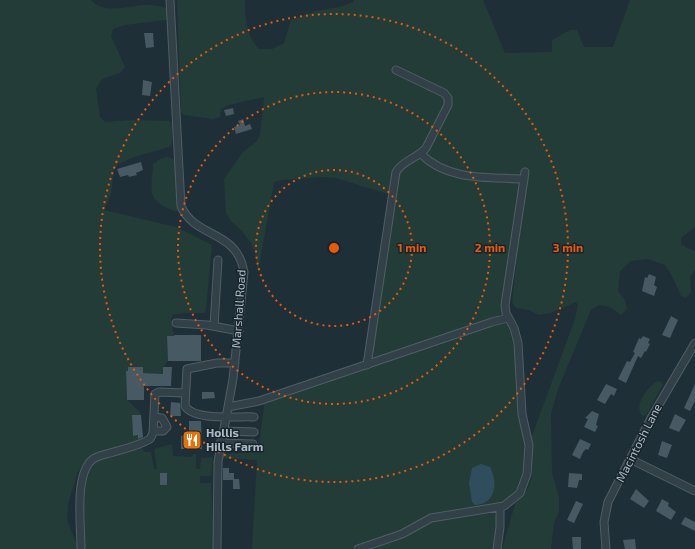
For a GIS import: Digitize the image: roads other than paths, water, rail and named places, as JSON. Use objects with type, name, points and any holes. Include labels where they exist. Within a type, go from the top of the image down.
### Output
[{"type":"street","name":"Marshall Road","points":[[170,0],[181,206],[190,219],[232,245],[242,263],[244,272],[235,363],[228,407],[220,443],[216,478],[217,549]]},
{"type":"street","points":[[367,365],[396,172],[401,165],[421,154],[431,142],[447,110],[448,98],[444,93],[396,70]]},
{"type":"street","points":[[358,549],[402,534],[431,518],[510,503],[520,493],[524,484],[529,462],[529,446],[522,414],[518,343],[514,328],[505,309],[524,176],[452,173],[438,168],[421,154]]},
{"type":"street","points":[[214,326],[218,260]]},
{"type":"street","points":[[228,407],[260,401],[492,322],[508,318]]},
{"type":"street","points":[[176,323],[214,326],[239,331]]},
{"type":"street","name":"Macintosh Lane","points":[[606,549],[604,529],[606,510],[650,418],[695,343]]},
{"type":"street","points":[[235,363],[218,363],[187,370],[184,393],[185,406],[190,412],[199,416],[254,417]]},
{"type":"street","points":[[81,547],[81,484],[86,465],[96,458],[147,441],[152,437],[155,395],[157,393],[184,393]]},
{"type":"street","points":[[153,431],[163,431],[167,427],[162,418],[154,417]]},
{"type":"street","points":[[223,431],[254,432]]},
{"type":"street","points":[[220,443],[253,444]]},
{"type":"street","points":[[630,459],[695,491]]},
{"type":"street","points":[[497,549],[501,521],[500,506]]},
{"type":"water","points":[[481,464],[490,467],[493,473],[494,485],[491,496],[487,501],[482,504],[475,505],[472,502],[469,483],[472,468]]},
{"type":"place","name":"Hollis Hills Farm","points":[[192,440]]}]
